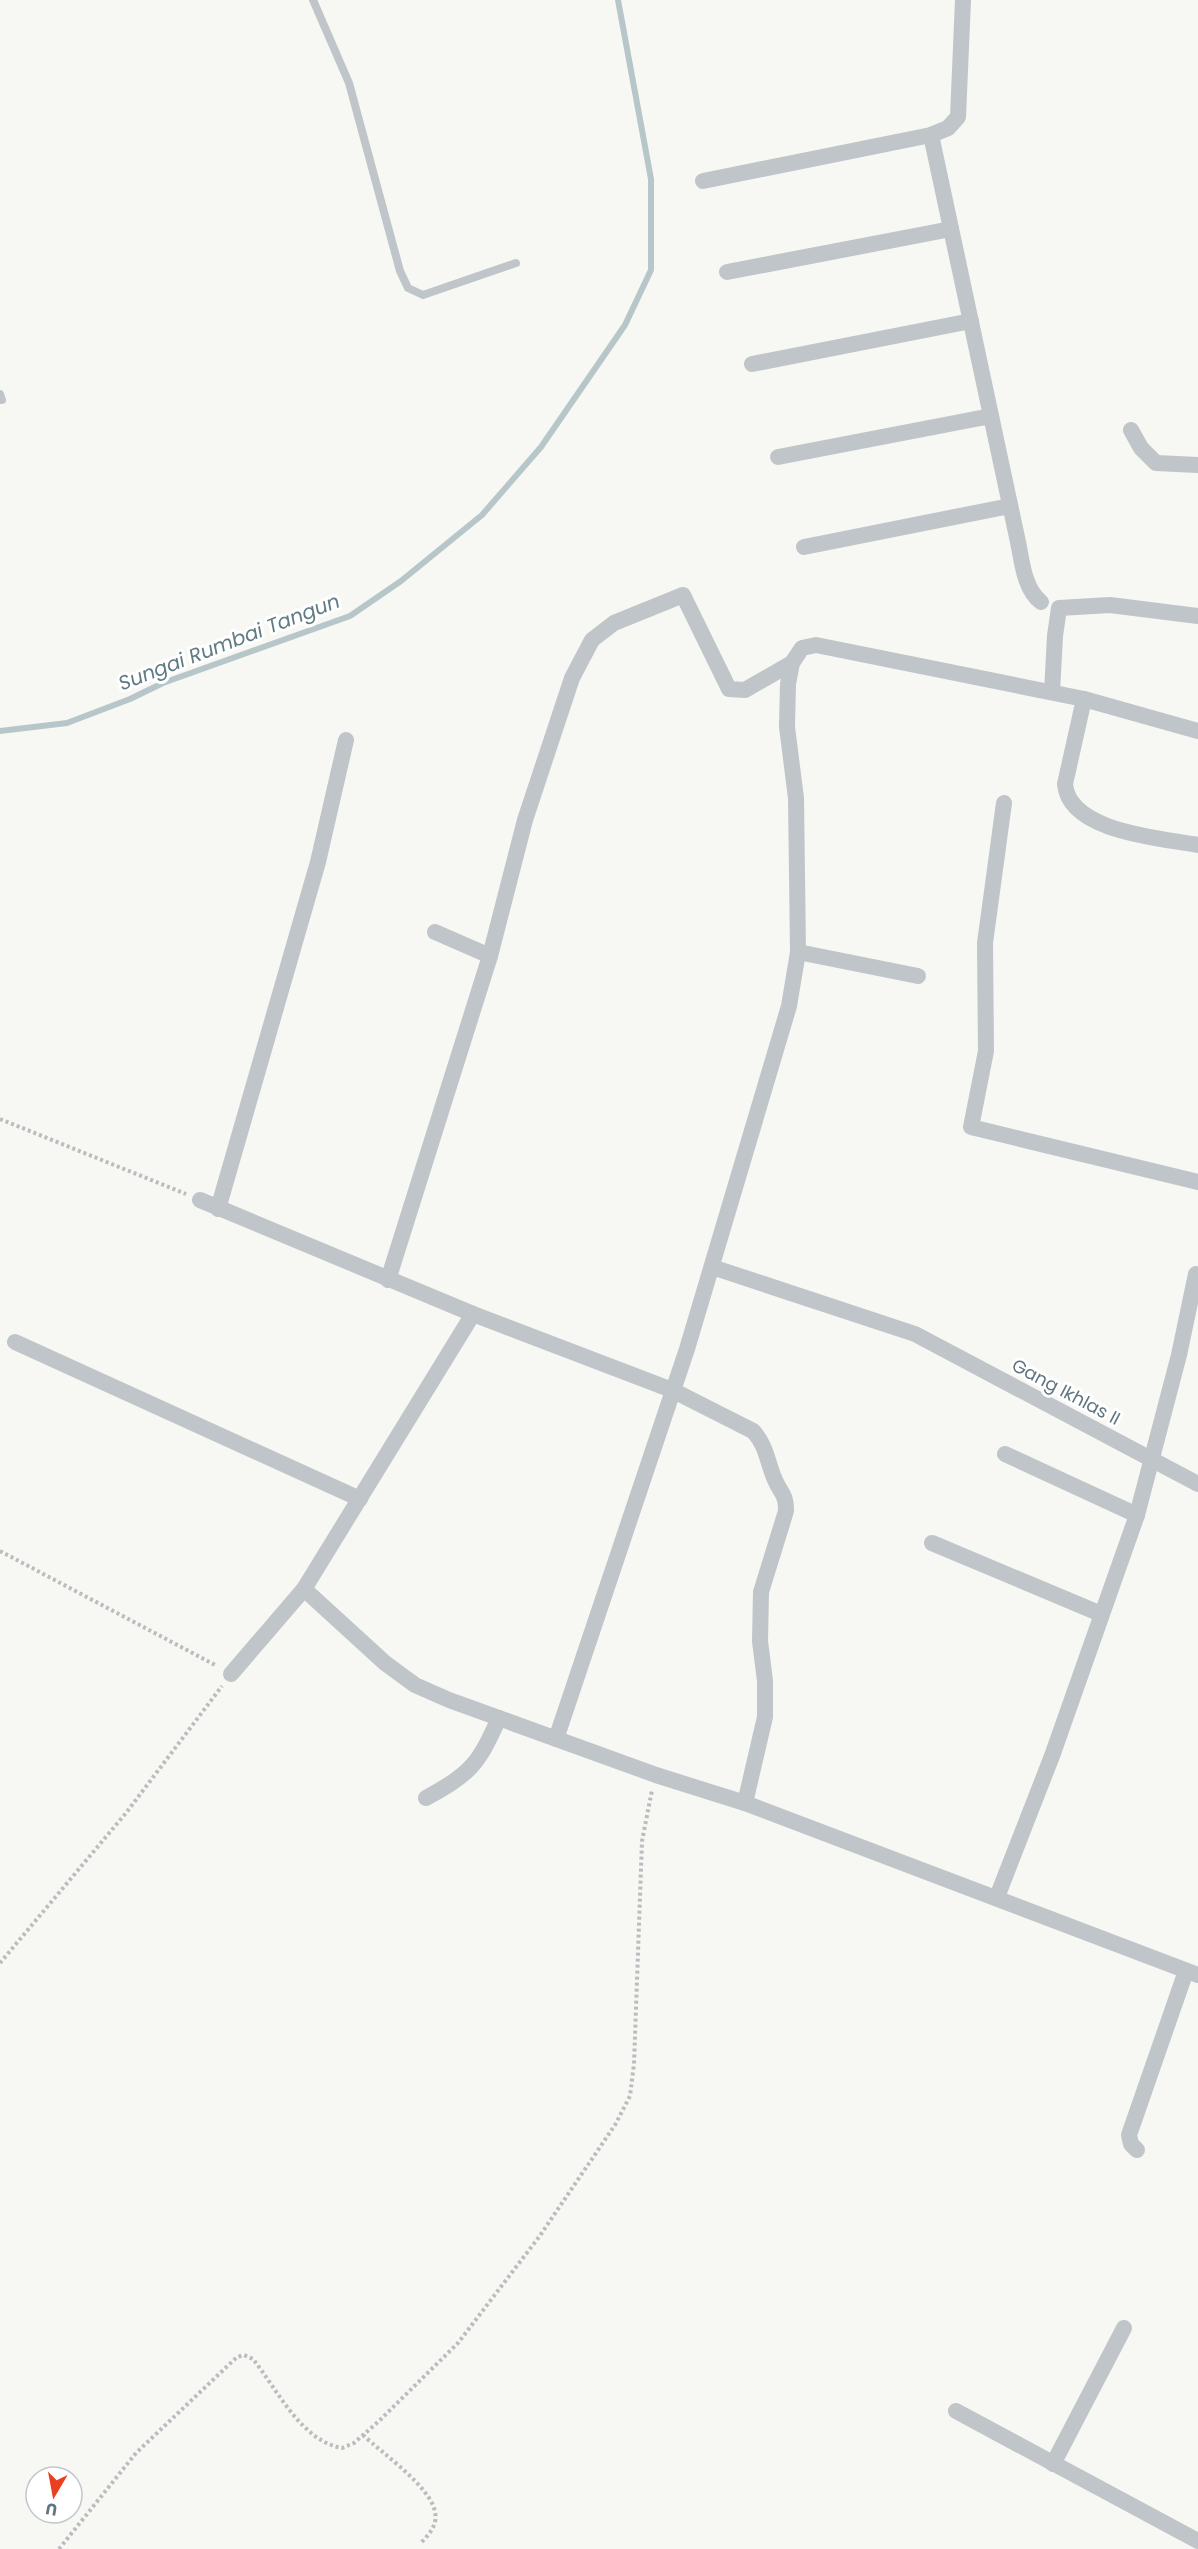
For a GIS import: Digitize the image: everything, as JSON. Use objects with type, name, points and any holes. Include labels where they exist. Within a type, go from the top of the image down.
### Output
[{"type":"street","points":[[703,181],[931,135],[948,128],[958,117],[963,0]]},
{"type":"street","points":[[931,135],[1028,584],[1034,597],[1041,602]]},
{"type":"street","points":[[727,272],[951,229]]},
{"type":"street","points":[[752,364],[971,321]]},
{"type":"street","points":[[778,457],[991,416]]},
{"type":"street","points":[[1131,430],[1141,448],[1156,463],[1198,465]]},
{"type":"street","points":[[804,547],[1010,506]]},
{"type":"street","points":[[388,1280],[490,956],[525,820],[572,678],[592,640],[614,623],[684,595],[729,689],[745,690],[792,663],[802,648],[816,645],[1084,699],[1198,731]]},
{"type":"street","points":[[1052,692],[1059,608],[1110,605],[1198,616]]},
{"type":"street","points":[[556,1739],[712,1267],[789,1006],[798,952],[796,798],[787,727],[792,663]]},
{"type":"street","points":[[1084,699],[1065,784],[1066,794],[1078,812],[1110,827],[1198,845]]},
{"type":"street","points":[[218,1209],[315,872],[346,740]]},
{"type":"street","points":[[1004,803],[985,943],[986,1051],[971,1127],[1198,1182]]},
{"type":"street","points":[[435,932],[490,956]]},
{"type":"street","points":[[798,952],[918,976]]},
{"type":"street","points":[[200,1200],[388,1280],[672,1390],[753,1431],[766,1449],[775,1480],[784,1493],[786,1511],[761,1592],[760,1641],[765,1681],[765,1716],[745,1803]]},
{"type":"street","name":"Gang Ikhlas II","points":[[712,1267],[915,1335],[1198,1484]]},
{"type":"street","points":[[997,1897],[1052,1756],[1137,1515],[1179,1355],[1196,1274]]},
{"type":"street","points":[[231,1674],[304,1589],[473,1314]]},
{"type":"street","points":[[15,1341],[360,1499]]},
{"type":"street","points":[[1005,1454],[1137,1515]]},
{"type":"street","points":[[932,1543],[1101,1614]]},
{"type":"street","points":[[304,1589],[385,1663],[415,1684],[556,1739],[656,1775],[745,1803],[1192,1973],[1129,2135],[1131,2144],[1137,2150]]},
{"type":"street","points":[[426,1798],[462,1778],[484,1751],[499,1718]]},
{"type":"street","points":[[1053,2464],[1124,2328]]},
{"type":"street","points":[[956,2411],[1198,2541]]},
{"type":"lane","points":[[314,0],[349,83],[400,271],[408,288],[423,295],[516,263]]},
{"type":"path","points":[[0,1119],[200,1200]]},
{"type":"path","points":[[0,1551],[231,1674],[126,1813],[0,1963]]},
{"type":"path","points":[[59,2549],[136,2452],[237,2357],[244,2355],[253,2359],[301,2423],[320,2441],[342,2448],[363,2435],[458,2343],[539,2237],[615,2125],[630,2096],[634,2064],[642,1841],[645,1817],[656,1775]]},
{"type":"path","points":[[363,2435],[429,2497],[436,2512],[435,2525],[420,2544]]},
{"type":"waterway","name":"Sungai Rumbai Tangun","points":[[0,731],[67,723],[130,699],[163,683],[350,616],[401,581],[482,515],[541,447],[625,325],[651,270],[651,179],[618,0]]}]
